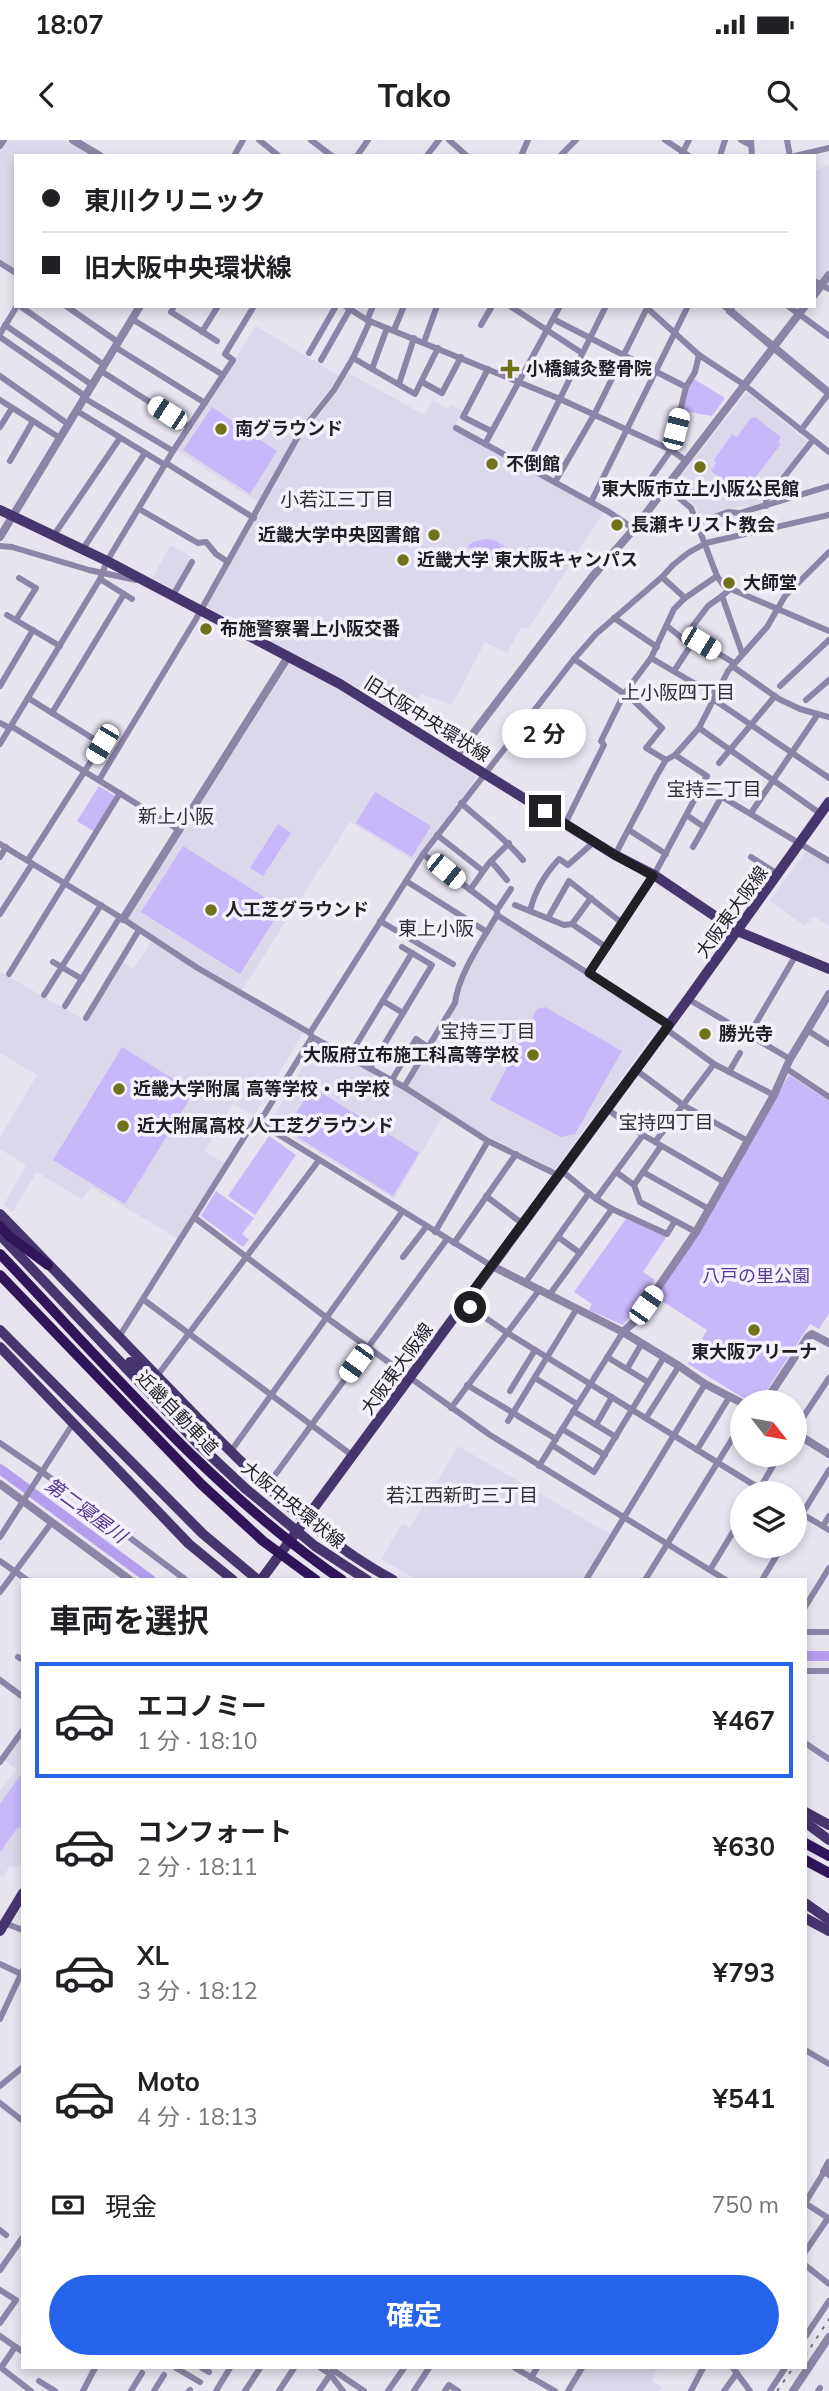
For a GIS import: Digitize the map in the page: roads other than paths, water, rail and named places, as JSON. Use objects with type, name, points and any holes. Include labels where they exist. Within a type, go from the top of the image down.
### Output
[{"type":"highway","points":[[0,1226],[48,1265]]},
{"type":"highway","name":"近畿自動車道","points":[[0,1254],[217,1480],[273,1529],[339,1578]]},
{"type":"highway","name":"近畿自動車道","points":[[0,1275],[211,1494],[263,1541],[313,1578]]},
{"type":"highway","points":[[807,1844],[829,1856]]},
{"type":"highway","points":[[807,1861],[829,1873]]},
{"type":"main road","name":"旧大阪中央環状線","points":[[0,510],[107,561],[340,684],[653,876],[737,931],[829,969]]},
{"type":"main road","name":"大阪東大阪線","points":[[261,1578],[668,1027],[829,802]]},
{"type":"main road","points":[[0,1214],[201,1422],[267,1486],[305,1520],[389,1578]]},
{"type":"main road","name":"大阪中央環状線","points":[[0,1235],[198,1444],[246,1489],[315,1546],[364,1578]]},
{"type":"main road","points":[[0,1330],[204,1534],[257,1578]]},
{"type":"main road","points":[[97,1335],[201,1422]]},
{"type":"main road","points":[[0,1347],[188,1544],[230,1578]]},
{"type":"main road","points":[[807,1813],[829,1825]]},
{"type":"main road","points":[[807,1824],[829,1840]]},
{"type":"main road","points":[[807,1829],[829,1840]]},
{"type":"main road","points":[[2,1927],[21,1896]]},
{"type":"main road","points":[[807,1902],[829,1912]]},
{"type":"main road","points":[[807,1903],[829,1920]]},
{"type":"main road","points":[[807,1919],[829,1931]]},
{"type":"street","points":[[0,146],[4,140]]},
{"type":"street","points":[[73,140],[97,154]]},
{"type":"street","points":[[259,140],[276,154]]},
{"type":"street","points":[[311,140],[329,154]]},
{"type":"street","points":[[428,154],[439,140]]},
{"type":"street","points":[[450,140],[464,154]]},
{"type":"street","points":[[562,154],[576,140]]},
{"type":"street","points":[[665,140],[683,154]]},
{"type":"street","points":[[741,140],[751,143]]},
{"type":"street","points":[[801,154],[829,148]]},
{"type":"street","points":[[822,284],[829,275]]},
{"type":"street","points":[[18,308],[0,334],[85,397],[173,451]]},
{"type":"street","points":[[22,308],[102,368],[189,427]]},
{"type":"street","points":[[69,308],[205,403]]},
{"type":"street","points":[[0,537],[139,308]]},
{"type":"street","points":[[173,308],[171,312],[217,341]]},
{"type":"street","points":[[202,332],[217,308]]},
{"type":"street","points":[[0,744],[165,464],[233,360],[225,354],[253,308]]},
{"type":"street","points":[[309,353],[335,308]]},
{"type":"street","points":[[321,360],[348,308]]},
{"type":"street","points":[[350,308],[369,321],[560,399],[671,450],[685,460]]},
{"type":"street","points":[[99,780],[254,518],[300,433],[334,390],[353,358],[372,308]]},
{"type":"street","points":[[372,369],[403,308]]},
{"type":"street","points":[[424,342],[436,308]]},
{"type":"street","points":[[481,325],[491,308]]},
{"type":"street","points":[[485,444],[559,308]]},
{"type":"street","points":[[526,467],[605,308]]},
{"type":"street","points":[[555,482],[594,415],[646,308]]},
{"type":"street","points":[[648,308],[699,355],[743,384],[829,452]]},
{"type":"street","points":[[592,502],[687,308]]},
{"type":"street","points":[[729,308],[772,348],[829,393],[801,430]]},
{"type":"street","points":[[520,309],[545,331],[582,353]]},
{"type":"street","points":[[456,755],[802,310],[829,336]]},
{"type":"street","points":[[132,319],[223,375]]},
{"type":"street","points":[[553,319],[686,387]]},
{"type":"street","points":[[5,325],[92,385]]},
{"type":"street","points":[[399,384],[414,338]]},
{"type":"street","points":[[315,342],[327,350]]},
{"type":"street","points":[[353,358],[415,394],[438,348]]},
{"type":"street","points":[[699,355],[695,372],[686,387],[671,450],[649,481],[691,508],[717,576],[724,586],[829,631]]},
{"type":"street","points":[[422,382],[442,393],[461,357]]},
{"type":"street","points":[[488,369],[463,416],[491,431]]},
{"type":"street","points":[[0,376],[68,424]]},
{"type":"street","points":[[0,400],[60,438]]},
{"type":"street","points":[[0,427],[12,408]]},
{"type":"street","points":[[77,411],[254,518]]},
{"type":"street","points":[[10,461],[33,421]]},
{"type":"street","points":[[456,428],[592,502],[634,529]]},
{"type":"street","points":[[54,535],[120,438]]},
{"type":"street","points":[[766,506],[766,500],[813,440]]},
{"type":"street","points":[[83,549],[145,453]]},
{"type":"street","points":[[697,523],[728,512],[740,513],[766,506],[829,486]]},
{"type":"street","points":[[139,509],[198,543],[206,542],[216,554],[228,562]]},
{"type":"street","points":[[119,1337],[255,1120],[264,1115],[423,854],[574,659],[614,618],[688,553],[706,543],[829,515]]},
{"type":"street","points":[[0,547],[20,549],[101,576],[145,581]]},
{"type":"street","points":[[615,855],[666,760],[675,755],[698,728],[733,664],[754,643],[785,596],[829,552]]},
{"type":"street","points":[[172,597],[192,562]]},
{"type":"street","points":[[101,576],[132,598]]},
{"type":"street","points":[[565,824],[604,745],[601,741],[624,694],[656,648],[674,609],[717,576]]},
{"type":"street","points":[[662,577],[685,598]]},
{"type":"street","points":[[16,620],[36,588],[19,578]]},
{"type":"street","points":[[683,639],[708,606],[730,589]]},
{"type":"street","points":[[52,713],[124,594]]},
{"type":"street","points":[[722,596],[742,653]]},
{"type":"street","points":[[7,615],[60,646]]},
{"type":"street","points":[[614,618],[656,648]]},
{"type":"street","points":[[667,626],[697,650],[701,643],[775,696],[800,709],[829,718]]},
{"type":"street","points":[[0,686],[33,630]]},
{"type":"street","points":[[780,686],[829,640]]},
{"type":"street","points":[[674,671],[691,645]]},
{"type":"street","points":[[65,1006],[288,657]]},
{"type":"street","points":[[650,658],[715,696],[829,778]]},
{"type":"street","points":[[574,659],[633,700],[662,728],[646,748],[666,760]]},
{"type":"street","points":[[806,700],[829,680]]},
{"type":"street","points":[[719,763],[775,696]]},
{"type":"street","points":[[0,914],[102,744],[29,698]]},
{"type":"street","points":[[751,813],[818,714]]},
{"type":"street","points":[[0,723],[11,727],[179,830]]},
{"type":"street","points":[[698,728],[821,814]]},
{"type":"street","points":[[589,973],[653,876],[688,816],[707,776],[675,755]]},
{"type":"street","points":[[702,785],[829,860]]},
{"type":"street","points":[[9,974],[120,793]]},
{"type":"street","points":[[693,847],[722,796]]},
{"type":"street","points":[[461,803],[509,843],[523,860]]},
{"type":"street","points":[[688,816],[704,827]]},
{"type":"street","points":[[629,830],[666,854]]},
{"type":"street","points":[[437,835],[483,871]]},
{"type":"street","points":[[530,911],[546,873],[559,859],[568,865],[594,842]]},
{"type":"street","points":[[470,890],[491,861],[509,843]]},
{"type":"street","points":[[0,857],[3,846],[348,1058],[404,1087],[488,1140],[560,1173],[612,1209],[667,1234],[675,1221]]},
{"type":"street","points":[[423,854],[497,912],[668,1027],[714,1064],[774,1096]]},
{"type":"street","points":[[751,857],[778,874]]},
{"type":"street","points":[[491,861],[507,880]]},
{"type":"street","points":[[406,881],[487,932]]},
{"type":"street","points":[[548,918],[569,881],[622,923]]},
{"type":"street","points":[[404,1087],[455,1003],[456,994],[470,962],[511,889]]},
{"type":"street","points":[[572,924],[591,898]]},
{"type":"street","points":[[44,995],[101,905]]},
{"type":"street","points":[[515,905],[564,925],[572,924],[606,947]]},
{"type":"street","points":[[380,921],[453,964]]},
{"type":"street","points":[[86,1018],[139,930]]},
{"type":"street","points":[[370,1068],[432,965],[402,947]]},
{"type":"street","points":[[348,1058],[412,953]]},
{"type":"street","points":[[749,1035],[796,955]]},
{"type":"street","points":[[53,962],[82,979]]},
{"type":"street","points":[[539,1466],[623,1332],[635,1321],[696,1232],[774,1096],[790,1059],[829,994]]},
{"type":"street","points":[[688,999],[790,1059]]},
{"type":"street","points":[[383,1001],[403,1013]]},
{"type":"street","points":[[807,1030],[829,1044]]},
{"type":"street","points":[[392,1080],[416,1039],[428,1046]]},
{"type":"street","points":[[729,1072],[740,1053]]},
{"type":"street","points":[[634,1185],[682,1105],[714,1064]]},
{"type":"street","points":[[787,1069],[829,1097]]},
{"type":"street","points":[[636,1070],[682,1105],[748,1141]]},
{"type":"street","points":[[607,1109],[643,1135],[724,1182]]},
{"type":"street","points":[[255,1120],[492,1266],[623,1332],[705,1384],[730,1396],[697,1450]]},
{"type":"street","points":[[596,1199],[643,1135]]},
{"type":"street","points":[[435,1232],[488,1140]]},
{"type":"street","points":[[267,1486],[368,1347],[516,1154]]},
{"type":"street","points":[[157,1376],[320,1160]]},
{"type":"street","points":[[616,1172],[634,1185],[640,1202],[696,1232]]},
{"type":"street","points":[[643,1172],[709,1209]]},
{"type":"street","points":[[525,1283],[589,1193]]},
{"type":"street","points":[[486,1196],[523,1224]]},
{"type":"street","points":[[550,1294],[612,1209]]},
{"type":"street","points":[[231,1451],[402,1212]]},
{"type":"street","points":[[195,1218],[451,1408],[539,1466],[723,1578]]},
{"type":"street","points":[[402,1257],[426,1227]]},
{"type":"street","points":[[558,1237],[580,1253]]},
{"type":"street","points":[[451,1408],[540,1288]]},
{"type":"street","points":[[144,1300],[353,1456]]},
{"type":"street","points":[[464,1303],[744,1481]]},
{"type":"street","points":[[508,1421],[576,1310]]},
{"type":"street","points":[[773,1390],[808,1337],[812,1334],[829,1343]]},
{"type":"street","points":[[627,1369],[642,1343]]},
{"type":"street","points":[[510,1391],[535,1350]]},
{"type":"street","points":[[607,1357],[648,1382]]},
{"type":"street","points":[[467,1385],[513,1413],[594,1472],[664,1357]]},
{"type":"street","points":[[646,1418],[679,1366]]},
{"type":"street","points":[[535,1378],[616,1437]]},
{"type":"street","points":[[807,1412],[829,1378]]},
{"type":"street","points":[[587,1578],[705,1384]]},
{"type":"street","points":[[596,1424],[612,1397]]},
{"type":"street","points":[[0,1537],[72,1425]]},
{"type":"street","points":[[562,1429],[605,1455]]},
{"type":"street","points":[[807,1439],[828,1450]]},
{"type":"street","points":[[646,1578],[730,1442]]},
{"type":"street","points":[[0,1443],[184,1578]]},
{"type":"street","points":[[807,1506],[829,1470]]},
{"type":"street","points":[[0,1483],[128,1578]]},
{"type":"street","points":[[807,1517],[826,1528],[829,1516]]},
{"type":"street","points":[[0,1592],[52,1522]]},
{"type":"street","points":[[710,1570],[730,1537]]},
{"type":"street","points":[[763,1578],[775,1558]]},
{"type":"street","points":[[0,1560],[24,1578]]},
{"type":"street","points":[[807,1603],[829,1567]]},
{"type":"street","points":[[807,1632],[829,1632]]},
{"type":"street","points":[[807,1671],[829,1671]]},
{"type":"street","points":[[0,1680],[21,1696]]},
{"type":"street","points":[[0,1762],[21,1733]]},
{"type":"street","points":[[807,1744],[829,1759]]},
{"type":"street","points":[[2,1927],[21,1930]]},
{"type":"street","points":[[0,1964],[21,1973]]},
{"type":"street","points":[[0,2019],[21,1975]]},
{"type":"street","points":[[807,2051],[829,2064]]},
{"type":"street","points":[[0,2086],[21,2069]]},
{"type":"street","points":[[0,2103],[21,2119]]},
{"type":"street","points":[[16,2115],[21,2110]]},
{"type":"street","points":[[807,2200],[826,2173],[829,2163]]},
{"type":"street","points":[[807,2204],[828,2218],[807,2249]]},
{"type":"street","points":[[0,2270],[21,2240]]},
{"type":"street","points":[[807,2267],[829,2284]]},
{"type":"street","points":[[0,2290],[16,2301],[0,2323]]},
{"type":"street","points":[[807,2334],[829,2301]]},
{"type":"street","points":[[0,2336],[21,2350]]},
{"type":"street","points":[[19,2337],[0,2367],[31,2391]]},
{"type":"street","points":[[793,2391],[829,2337]]},
{"type":"street","points":[[83,2391],[94,2369]]},
{"type":"street","points":[[178,2369],[200,2382]]},
{"type":"street","points":[[204,2369],[209,2372]]},
{"type":"street","points":[[216,2391],[229,2369]]},
{"type":"street","points":[[245,2391],[259,2369]]},
{"type":"street","points":[[279,2391],[293,2369]]},
{"type":"street","points":[[388,2391],[403,2369]]},
{"type":"street","points":[[414,2391],[428,2369]]},
{"type":"street","points":[[517,2369],[555,2391]]},
{"type":"street","points":[[531,2378],[536,2369]]},
{"type":"street","points":[[568,2391],[581,2369]]},
{"type":"street","points":[[691,2391],[702,2369]]},
{"type":"street","points":[[770,2391],[784,2369]]},
{"type":"street","points":[[319,2391],[333,2371]]},
{"type":"street","points":[[333,2371],[343,2391]]},
{"type":"street","points":[[333,2371],[364,2391]]},
{"type":"street","points":[[724,2391],[735,2371],[750,2391]]},
{"type":"street","points":[[131,2391],[142,2373]]},
{"type":"street","points":[[154,2391],[164,2375]]},
{"type":"street","points":[[39,2381],[55,2391]]},
{"type":"street","points":[[445,2391],[449,2385],[458,2391]]},
{"type":"waterway","name":"第二寝屋川","points":[[0,1469],[148,1578]]},
{"type":"waterway","name":"第二寝屋川","points":[[807,1656],[829,1656]]},
{"type":"railway","points":[[807,2353],[829,2319]]},
{"type":"railway","points":[[777,2391],[792,2369]]},
{"type":"place","name":"小橋鍼灸整骨院","points":[[510,369]]},
{"type":"place","name":"南グラウンド","points":[[221,429]]},
{"type":"place","name":"不倒館","points":[[492,464]]},
{"type":"place","name":"東大阪市立上小阪公民館","points":[[700,467]]},
{"type":"place","name":"長瀬キリスト教会","points":[[617,525]]},
{"type":"place","name":"近畿大学中央図書館","points":[[434,535]]},
{"type":"place","name":"近畿大学 東大阪キャンパス","points":[[403,560]]},
{"type":"place","name":"大師堂","points":[[729,583]]},
{"type":"place","name":"布施警察署上小阪交番","points":[[206,629]]},
{"type":"place","name":"人工芝グラウンド","points":[[211,910]]},
{"type":"place","name":"勝光寺","points":[[705,1034]]},
{"type":"place","name":"大阪府立布施工科高等学校","points":[[533,1055]]},
{"type":"place","name":"近畿大学附属 高等学校・中学校","points":[[119,1089]]},
{"type":"place","name":"近大附属高校 人工芝グラウンド","points":[[123,1126]]},
{"type":"place","name":"東大阪アリーナ","points":[[754,1330]]},
{"type":"district","name":"小若江三丁目","points":[[337,499]]},
{"type":"district","name":"上小阪四丁目","points":[[678,692]]},
{"type":"district","name":"宝持二丁目","points":[[714,789]]},
{"type":"district","name":"新上小阪","points":[[176,816]]},
{"type":"district","name":"東上小阪","points":[[436,928]]},
{"type":"district","name":"宝持三丁目","points":[[488,1031]]},
{"type":"district","name":"宝持四丁目","points":[[666,1122]]},
{"type":"district","name":"若江西新町三丁目","points":[[462,1495]]},
{"type":"park label","name":"八戸の里公園","points":[[756,1276]]}]
